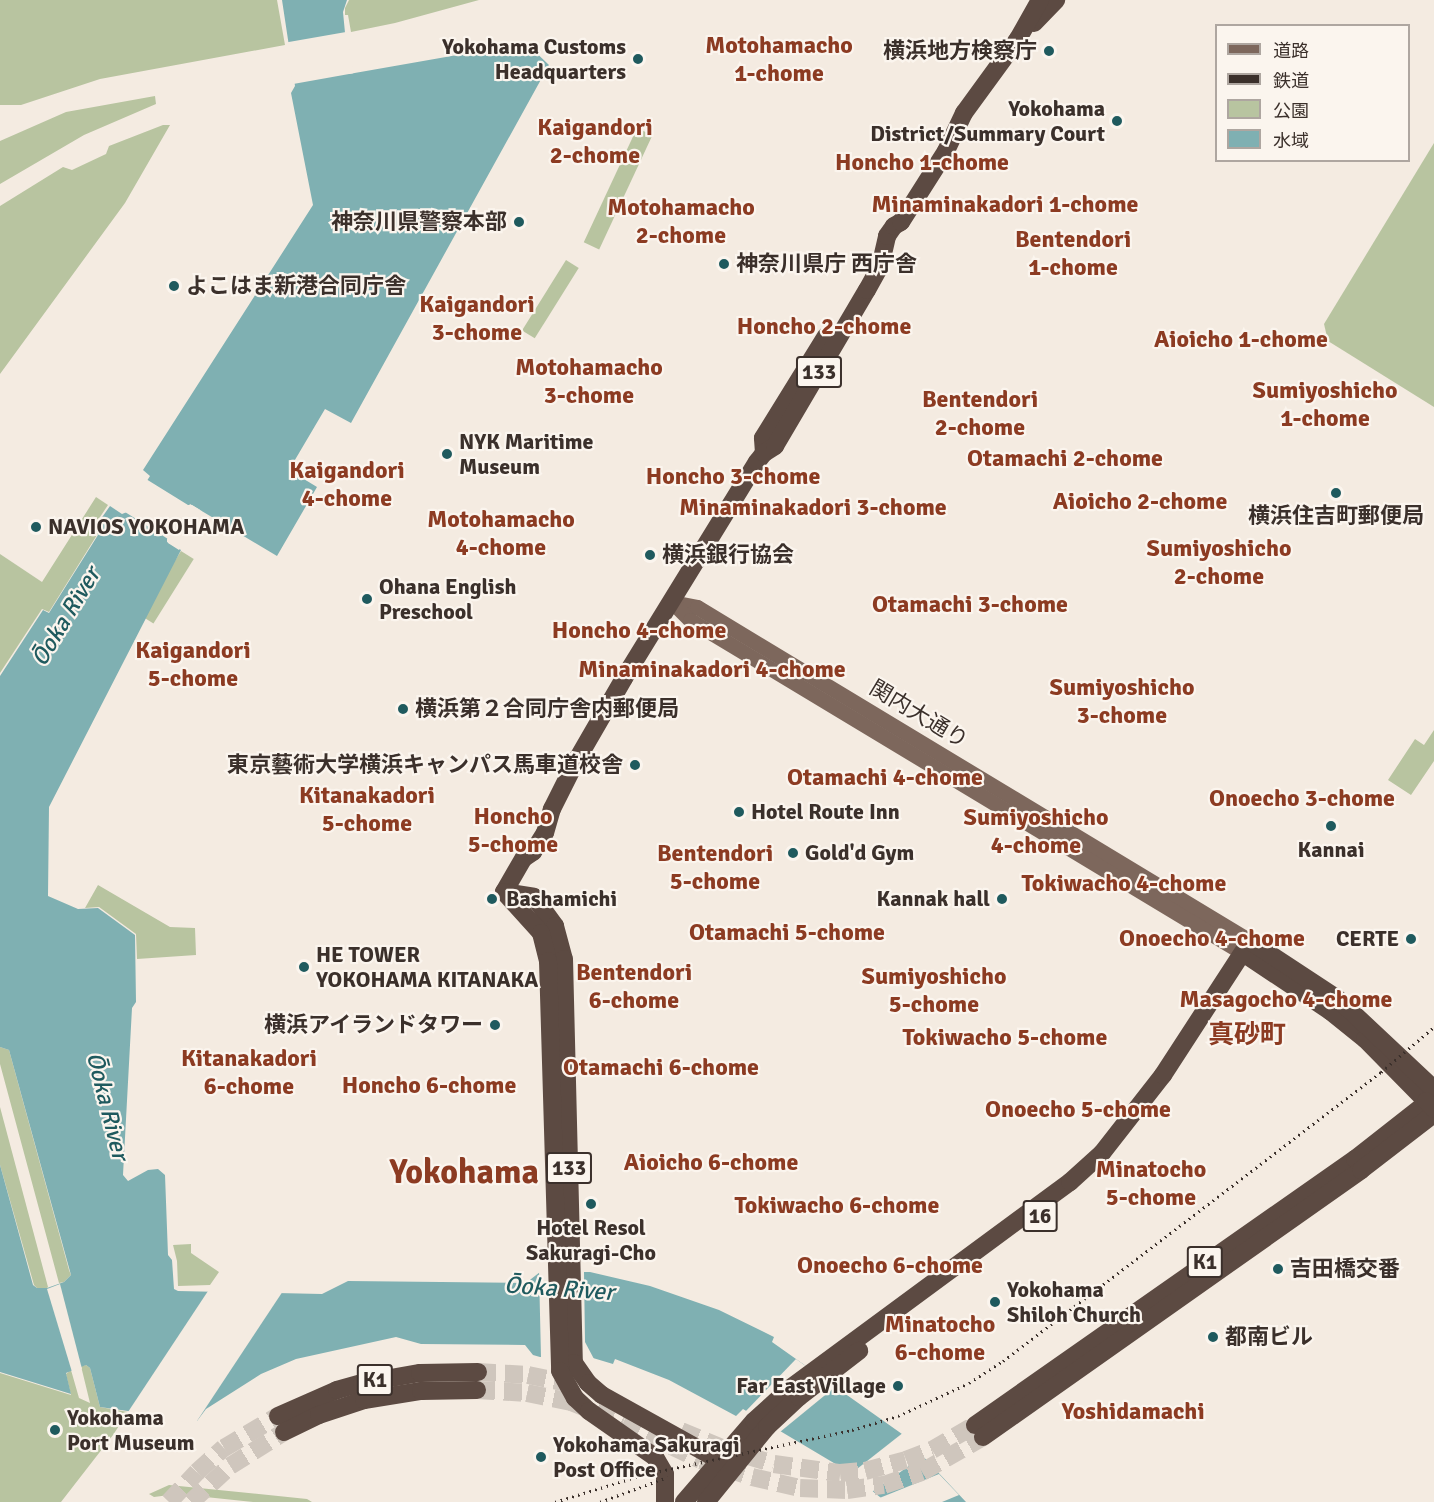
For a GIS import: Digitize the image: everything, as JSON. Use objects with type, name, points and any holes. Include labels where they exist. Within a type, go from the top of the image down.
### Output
[{"type":"highway","name":"133","points":[[665,1502],[665,1474],[656,1457],[589,1411],[575,1398],[562,1380],[567,1362],[564,1269],[564,960],[555,926],[534,897],[504,892],[524,858],[524,846],[541,813],[552,809],[608,706],[764,453],[775,446],[880,267],[883,251],[895,243],[900,234],[901,222],[946,151],[964,113],[1018,39],[1040,0]]},
{"type":"highway","name":"133","points":[[1018,39],[1056,0]]},
{"type":"highway","points":[[1251,950],[1375,1047],[1432,1102]]},
{"type":"highway","name":"16","points":[[684,1502],[726,1464],[760,1424],[832,1364],[1046,1212],[1108,1161],[1178,1070],[1251,950]]},
{"type":"highway","name":"K1","points":[[979,1431],[1361,1170],[1432,1102]]},
{"type":"highway","points":[[567,1362],[602,1395],[726,1464]]},
{"type":"highway","name":"K1","points":[[281,1424],[319,1415],[364,1400],[477,1381]]},
{"type":"highway","name":"16","points":[[706,1502],[726,1464]]},
{"type":"main road","name":"関内大通り","points":[[672,602],[690,620],[1251,950]]},
{"type":"green space","points":[[0,0],[277,0],[285,45],[100,79],[21,105],[0,105]]},
{"type":"green space","points":[[349,0],[479,0],[395,23],[351,32],[348,15],[345,15],[345,8]]},
{"type":"green space","points":[[155,96],[156,104],[84,135],[0,184],[0,141],[66,112]]},
{"type":"green space","points":[[163,125],[170,125],[125,203],[0,374],[0,206],[63,167],[72,170],[106,154],[109,146]]},
{"type":"green space","points":[[637,128],[652,135],[599,249],[584,242]]},
{"type":"green space","points":[[1434,143],[1434,407],[1328,341],[1324,324]]},
{"type":"green space","points":[[566,260],[579,268],[535,338],[522,330]]},
{"type":"green space","points":[[96,497],[108,505],[96,523],[102,527],[49,612],[42,609],[0,673],[0,554],[42,582]]},
{"type":"green space","points":[[181,551],[194,559],[153,623],[141,615]]},
{"type":"green space","points":[[1434,730],[1434,761],[1411,795],[1388,780],[1415,739],[1424,745]]},
{"type":"green space","points":[[98,885],[170,927],[195,928],[196,955],[137,959],[136,934],[99,907],[85,908]]},
{"type":"green space","points":[[0,1047],[9,1050],[71,1275],[64,1282],[59,1283],[0,1064]]},
{"type":"green space","points":[[0,1107],[47,1288],[37,1288],[34,1285],[0,1165]]},
{"type":"green space","points":[[191,1244],[191,1253],[219,1272],[210,1285],[178,1286],[177,1261],[173,1245]]},
{"type":"green space","points":[[86,1365],[90,1368],[100,1407],[128,1412],[61,1502],[0,1502],[0,1373],[71,1395],[66,1374],[71,1370],[79,1398],[90,1403],[81,1366]]},
{"type":"green space","points":[[169,1485],[307,1499],[312,1502],[253,1502],[177,1494],[154,1497],[149,1494]]},
{"type":"water","name":"Ōoka River","points":[[282,0],[347,0],[343,12],[349,74],[526,43],[549,65],[351,423],[325,409],[289,470],[317,487],[277,556],[190,504],[167,539],[167,542],[181,550],[49,807],[48,896],[78,909],[98,908],[135,935],[136,1002],[132,1008],[123,1175],[128,1181],[148,1170],[158,1169],[165,1175],[168,1255],[172,1260],[174,1289],[178,1291],[322,1294],[348,1281],[526,1283],[540,1272],[590,1272],[650,1286],[719,1310],[774,1337],[772,1342],[902,1434],[966,1502],[886,1502],[849,1472],[743,1409],[736,1416],[669,1380],[615,1359],[613,1364],[593,1358],[540,1357],[533,1355],[525,1345],[421,1344],[396,1337],[296,1359],[261,1374],[206,1409],[197,1421],[100,1407],[90,1368],[86,1365],[66,1373],[71,1394],[0,1372],[0,1165],[33,1285],[37,1288],[47,1288],[64,1282],[71,1275],[9,1050],[0,1047],[0,676],[43,610],[49,613],[103,527],[98,523],[110,506],[122,514],[127,512],[150,476],[143,470],[313,205],[291,93],[295,86]]},
{"type":"pier","points":[[346,32],[353,73],[293,84],[286,43]]},
{"type":"pier","points":[[147,477],[146,479],[188,505],[202,511],[192,507],[170,540],[181,547],[179,550],[168,543],[168,539],[118,510],[125,510]]},
{"type":"pier","points":[[539,1271],[584,1272],[585,1342],[594,1359],[541,1358]]},
{"type":"pier","points":[[60,1284],[82,1369],[72,1372],[47,1289]]},
{"type":"pier","points":[[210,1288],[285,1288],[195,1424],[128,1412]]},
{"type":"pier","points":[[796,1359],[835,1387],[780,1432],[744,1413]]},
{"type":"pier","points":[[904,1432],[926,1454],[869,1494],[848,1476]]},
{"type":"pier","points":[[939,1474],[959,1495],[942,1502],[880,1502],[877,1499]]},
{"type":"tunnel","points":[[478,1372],[528,1375],[577,1385]]},
{"type":"tunnel","points":[[477,1390],[527,1393],[571,1402],[623,1423],[701,1460],[752,1477],[800,1488],[847,1490],[884,1485],[922,1472],[983,1437]]},
{"type":"tunnel","points":[[169,1502],[224,1448],[278,1416]]},
{"type":"tunnel","points":[[681,1431],[722,1448],[774,1464],[840,1473],[865,1471],[906,1460],[932,1450],[975,1425]]},
{"type":"tunnel","points":[[191,1502],[230,1466],[284,1432]]},
{"type":"railway","points":[[555,1502],[642,1475],[852,1430],[898,1416],[969,1383],[1003,1361],[1381,1072],[1434,1027]]},
{"type":"railway","points":[[600,1502],[668,1477]]},
{"type":"place","name":"横浜地方検察庁","points":[[1049,51]]},
{"type":"place","name":"Yokohama Customs Headquarters","points":[[638,59]]},
{"type":"place","name":"Yokohama District/Summary Court","points":[[1117,121]]},
{"type":"place","name":"神奈川県警察本部","points":[[519,222]]},
{"type":"place","name":"神奈川県庁 西庁舎","points":[[724,264]]},
{"type":"place","name":"よこはま新港合同庁舎","points":[[174,286]]},
{"type":"place","name":"NYK Maritime Museum","points":[[447,454]]},
{"type":"place","name":"横浜住吉町郵便局","points":[[1336,493]]},
{"type":"place","name":"NAVIOS YOKOHAMA","points":[[36,527]]},
{"type":"place","name":"横浜銀行協会","points":[[650,555]]},
{"type":"place","name":"Ohana English Preschool","points":[[367,599]]},
{"type":"place","name":"横浜第２合同庁舎内郵便局","points":[[403,709]]},
{"type":"place","name":"東京藝術大学横浜キャンパス馬車道校舎","points":[[635,765]]},
{"type":"place","name":"Hotel Route Inn","points":[[739,812]]},
{"type":"place","name":"Kannai","points":[[1331,826]]},
{"type":"place","name":"Gold'd Gym","points":[[793,853]]},
{"type":"place","name":"Bashamichi","points":[[492,899]]},
{"type":"place","name":"Kannak hall","points":[[1002,899]]},
{"type":"place","name":"CERTE","points":[[1411,939]]},
{"type":"place","name":"HE TOWER YOKOHAMA KITANAKA","points":[[304,967]]},
{"type":"place","name":"横浜アイランドタワー","points":[[495,1025]]},
{"type":"place","name":"Hotel Resol Sakuragi-Cho","points":[[591,1204]]},
{"type":"place","name":"吉田橋交番","points":[[1278,1269]]},
{"type":"place","name":"Yokohama Shiloh Church","points":[[995,1302]]},
{"type":"place","name":"都南ビル","points":[[1213,1337]]},
{"type":"place","name":"Far East Village","points":[[898,1386]]},
{"type":"place","name":"Yokohama Port Museum","points":[[55,1430]]},
{"type":"place","name":"Yokohama Sakuragi Post Office","points":[[541,1457]]},
{"type":"district","name":"Motohamacho 1-chome","points":[[779,60]]},
{"type":"district","name":"Kaigandori 2-chome","points":[[595,142]]},
{"type":"district","name":"Honcho 1-chome","points":[[922,163]]},
{"type":"district","name":"Minaminakadori 1-chome","points":[[1005,205]]},
{"type":"district","name":"Motohamacho 2-chome","points":[[681,222]]},
{"type":"district","name":"Bentendori 1-chome","points":[[1073,254]]},
{"type":"district","name":"Kaigandori 3-chome","points":[[477,319]]},
{"type":"district","name":"Honcho 2-chome","points":[[824,327]]},
{"type":"district","name":"Aioicho 1-chome","points":[[1241,340]]},
{"type":"district","name":"Motohamacho 3-chome","points":[[589,382]]},
{"type":"district","name":"Sumiyoshicho 1-chome","points":[[1325,405]]},
{"type":"district","name":"Bentendori 2-chome","points":[[980,414]]},
{"type":"district","name":"Otamachi 2-chome","points":[[1065,459]]},
{"type":"district","name":"Honcho 3-chome","points":[[733,477]]},
{"type":"district","name":"Kaigandori 4-chome","points":[[347,485]]},
{"type":"district","name":"Aioicho 2-chome","points":[[1140,502]]},
{"type":"district","name":"Minaminakadori 3-chome","points":[[813,508]]},
{"type":"district","name":"Motohamacho 4-chome","points":[[501,534]]},
{"type":"district","name":"Sumiyoshicho 2-chome","points":[[1219,563]]},
{"type":"district","name":"Otamachi 3-chome","points":[[970,605]]},
{"type":"district","name":"Honcho 4-chome","points":[[639,631]]},
{"type":"district","name":"Kaigandori 5-chome","points":[[193,665]]},
{"type":"district","name":"Minaminakadori 4-chome","points":[[712,670]]},
{"type":"district","name":"Sumiyoshicho 3-chome","points":[[1122,702]]},
{"type":"district","name":"Otamachi 4-chome","points":[[885,778]]},
{"type":"district","name":"Onoecho 3-chome","points":[[1302,799]]},
{"type":"district","name":"Kitanakadori 5-chome","points":[[367,810]]},
{"type":"district","name":"Honcho 5-chome","points":[[513,831]]},
{"type":"district","name":"Sumiyoshicho 4-chome","points":[[1036,832]]},
{"type":"district","name":"Bentendori 5-chome","points":[[715,868]]},
{"type":"district","name":"Tokiwacho 4-chome","points":[[1124,884]]},
{"type":"district","name":"Otamachi 5-chome","points":[[787,933]]},
{"type":"district","name":"Onoecho 4-chome","points":[[1212,939]]},
{"type":"district","name":"Bentendori 6-chome","points":[[634,987]]},
{"type":"district","name":"Sumiyoshicho 5-chome","points":[[934,991]]},
{"type":"district","name":"Masagocho 4-chome","points":[[1286,1000]]},
{"type":"district","name":"真砂町","points":[[1247,1036]]},
{"type":"district","name":"Tokiwacho 5-chome","points":[[1005,1038]]},
{"type":"district","name":"Otamachi 6-chome","points":[[661,1068]]},
{"type":"district","name":"Kitanakadori 6-chome","points":[[249,1073]]},
{"type":"district","name":"Honcho 6-chome","points":[[429,1086]]},
{"type":"district","name":"Onoecho 5-chome","points":[[1078,1110]]},
{"type":"district","name":"Aioicho 6-chome","points":[[711,1163]]},
{"type":"district","name":"Yokohama","points":[[464,1173]]},
{"type":"district","name":"Minatocho 5-chome","points":[[1151,1184]]},
{"type":"district","name":"Tokiwacho 6-chome","points":[[837,1206]]},
{"type":"district","name":"Onoecho 6-chome","points":[[890,1266]]},
{"type":"district","name":"Minatocho 6-chome","points":[[940,1339]]},
{"type":"district","name":"Yoshidamachi","points":[[1133,1412]]}]
